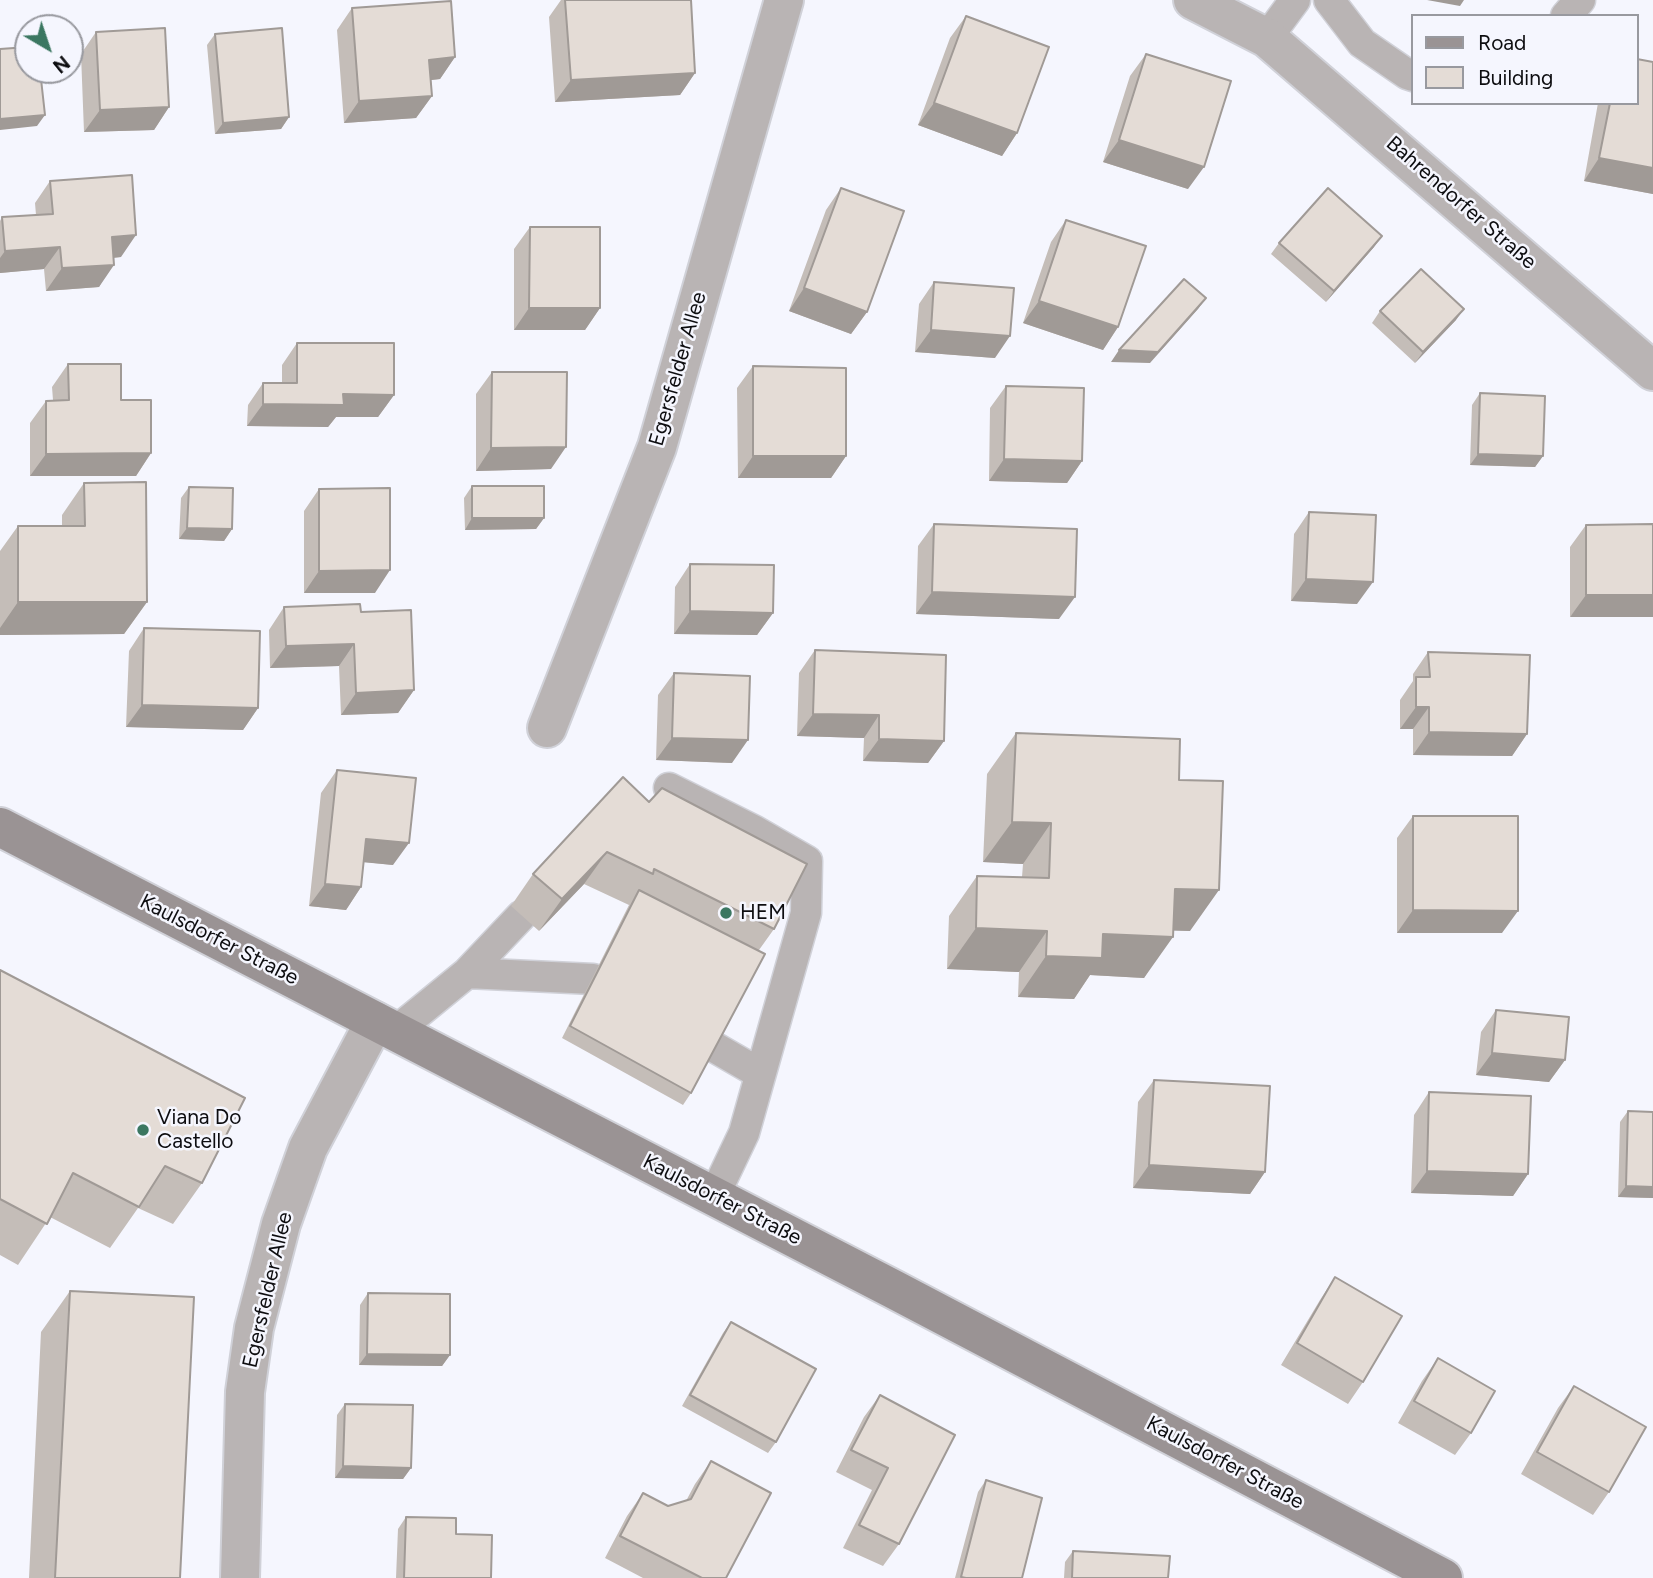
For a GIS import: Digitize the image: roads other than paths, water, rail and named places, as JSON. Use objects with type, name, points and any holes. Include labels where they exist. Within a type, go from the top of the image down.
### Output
[{"type":"main road","name":"Kaulsdorfer Straße","points":[[0,827],[714,1196],[1443,1578]]},
{"type":"street","name":"Egersfelder Allee","points":[[547,728],[657,447],[784,0]]},
{"type":"street","name":"Bahrendorfer Straße","points":[[1193,0],[1267,38],[1653,371]]},
{"type":"street","name":"Egersfelder Allee","points":[[240,1578],[245,1392],[254,1328],[281,1224],[308,1149],[385,1026]]},
{"type":"lane","points":[[1267,38],[1295,0]]},
{"type":"lane","points":[[1329,0],[1362,43],[1412,76]]},
{"type":"lane","points":[[1568,14],[1580,0]]},
{"type":"lane","points":[[669,788],[755,831],[807,861],[806,913],[744,1133],[714,1196]]},
{"type":"lane","points":[[385,1026],[467,973],[521,916]]},
{"type":"lane","points":[[467,973],[593,979]]},
{"type":"lane","points":[[714,1047],[759,1073]]},
{"type":"place","name":"HEM","points":[[726,913]]},
{"type":"place","name":"Viana Do Castello","points":[[143,1130]]}]
